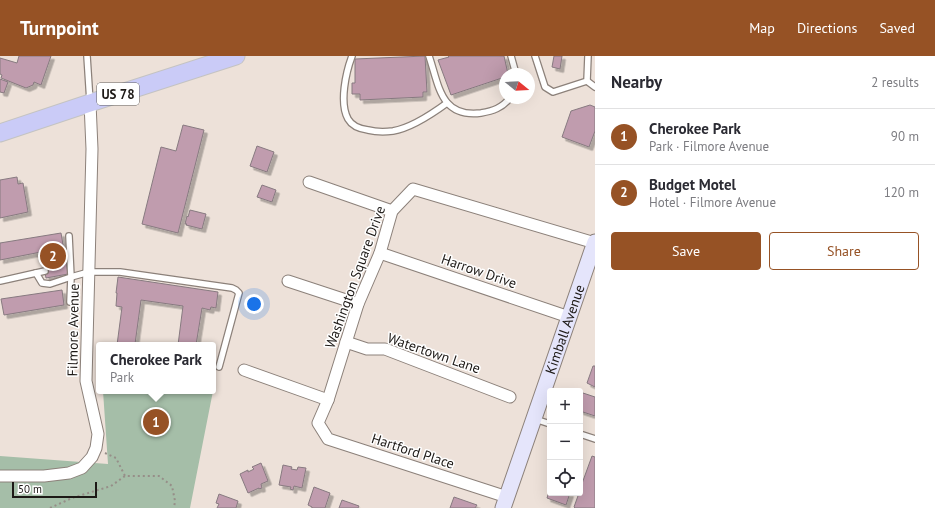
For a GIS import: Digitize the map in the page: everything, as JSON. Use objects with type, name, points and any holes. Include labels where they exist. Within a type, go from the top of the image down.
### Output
[{"type":"main road","name":"US 78","points":[[0,134],[208,63],[236,56]]},
{"type":"main road","name":"Kimball Avenue","points":[[505,502],[595,243]]},
{"type":"street","name":"Filmore Avenue","points":[[90,103],[92,149],[86,380],[98,434],[96,448]]},
{"type":"street","points":[[309,182],[392,211]]},
{"type":"street","name":"Washington Square Drive","points":[[318,423],[328,400],[358,304],[380,253],[392,211],[413,189],[595,243]]},
{"type":"street","name":"Harrow Drive","points":[[380,253],[569,317]]},
{"type":"street","points":[[288,281],[358,304]]},
{"type":"street","name":"Watertown Lane","points":[[346,342],[367,349],[385,349],[510,397]]},
{"type":"street","points":[[244,370],[328,400]]},
{"type":"street","name":"Hartford Place","points":[[318,423],[328,439],[505,502]]},
{"type":"street","points":[[0,476],[44,476],[69,473],[82,468],[92,457],[96,448]]},
{"type":"lane","points":[[87,56],[90,103]]},
{"type":"lane","points":[[352,56],[349,63],[343,93],[343,102],[347,118],[355,126],[361,129],[382,132],[395,130],[413,124],[438,110],[447,103]]},
{"type":"lane","points":[[429,56],[441,94],[447,103],[455,110],[473,114],[494,110],[502,107],[505,104]]},
{"type":"lane","points":[[511,56],[514,68]]},
{"type":"lane","points":[[535,56],[545,87],[553,92],[587,81]]},
{"type":"lane","points":[[587,81],[588,56]]},
{"type":"lane","points":[[587,81],[595,87]]},
{"type":"lane","points":[[69,236],[68,266],[71,277],[70,302]]},
{"type":"lane","points":[[0,281],[45,271]]},
{"type":"lane","points":[[36,273],[42,283],[50,284],[89,272],[120,272],[232,288],[236,290],[239,293],[219,367]]},
{"type":"lane","points":[[534,419],[547,423]]},
{"type":"lane","points":[[583,435],[595,439]]},
{"type":"path","points":[[96,448],[116,458],[125,476]]},
{"type":"path","points":[[50,508],[72,498],[111,486],[125,476],[159,476],[172,486],[175,501],[174,508]]},
{"type":"green space","points":[[103,394],[212,394],[190,508],[0,508],[0,456],[108,464]]},
{"type":"building","points":[[19,56],[51,56],[41,85],[34,82],[33,85],[26,88],[1,78],[0,58],[17,63]]},
{"type":"building","points":[[425,56],[427,92],[423,92],[423,97],[360,100],[360,94],[352,94],[352,83],[355,83],[355,59]]},
{"type":"building","points":[[448,56],[504,56],[507,68],[499,68],[499,79],[451,95],[438,60],[449,57]]},
{"type":"building","points":[[554,56],[562,56],[560,69],[552,67]]},
{"type":"building","points":[[0,79],[8,82],[4,93],[0,92]]},
{"type":"building","points":[[590,105],[595,107],[595,131],[589,147],[562,137],[571,111]]},
{"type":"building","points":[[183,125],[204,130],[178,233],[142,224],[161,147],[176,151]]},
{"type":"building","points":[[257,146],[274,152],[267,172],[250,166]]},
{"type":"building","points":[[17,177],[18,184],[23,183],[28,212],[0,218],[0,180]]},
{"type":"building","points":[[262,185],[276,190],[272,202],[257,197]]},
{"type":"building","points":[[190,210],[206,214],[202,229],[185,224]]},
{"type":"building","points":[[61,233],[68,274],[46,278],[41,252],[0,260],[0,243]]},
{"type":"building","points":[[118,277],[218,292],[216,308],[211,307],[210,310],[202,308],[196,342],[178,342],[183,306],[141,300],[135,342],[117,342],[122,307],[116,306]]},
{"type":"building","points":[[62,290],[64,305],[4,315],[1,299]]},
{"type":"building","points":[[593,366],[595,366],[595,387],[587,383]]},
{"type":"building","points":[[583,393],[595,397],[595,416],[583,412]]},
{"type":"building","points":[[592,456],[595,457],[595,508],[574,507],[578,496],[583,496],[583,481]]},
{"type":"building","points":[[261,463],[268,481],[261,484],[262,488],[248,493],[240,474],[254,469],[252,467]]},
{"type":"building","points":[[283,465],[297,470],[298,467],[306,468],[302,488],[294,486],[293,490],[290,489],[291,487],[279,485]]},
{"type":"building","points":[[314,487],[330,493],[325,508],[312,508],[308,505]]},
{"type":"building","points":[[219,494],[238,501],[236,508],[217,508],[219,504],[216,503]]},
{"type":"building","points":[[548,496],[569,496],[566,505],[547,498]]},
{"type":"building","points":[[454,497],[477,505],[475,508],[450,508]]},
{"type":"building","points":[[342,500],[359,506],[358,508],[339,508]]},
{"type":"place","name":"Budget Motel","points":[[53,256]]},
{"type":"place","name":"Cherokee Park","points":[[156,422]]}]
